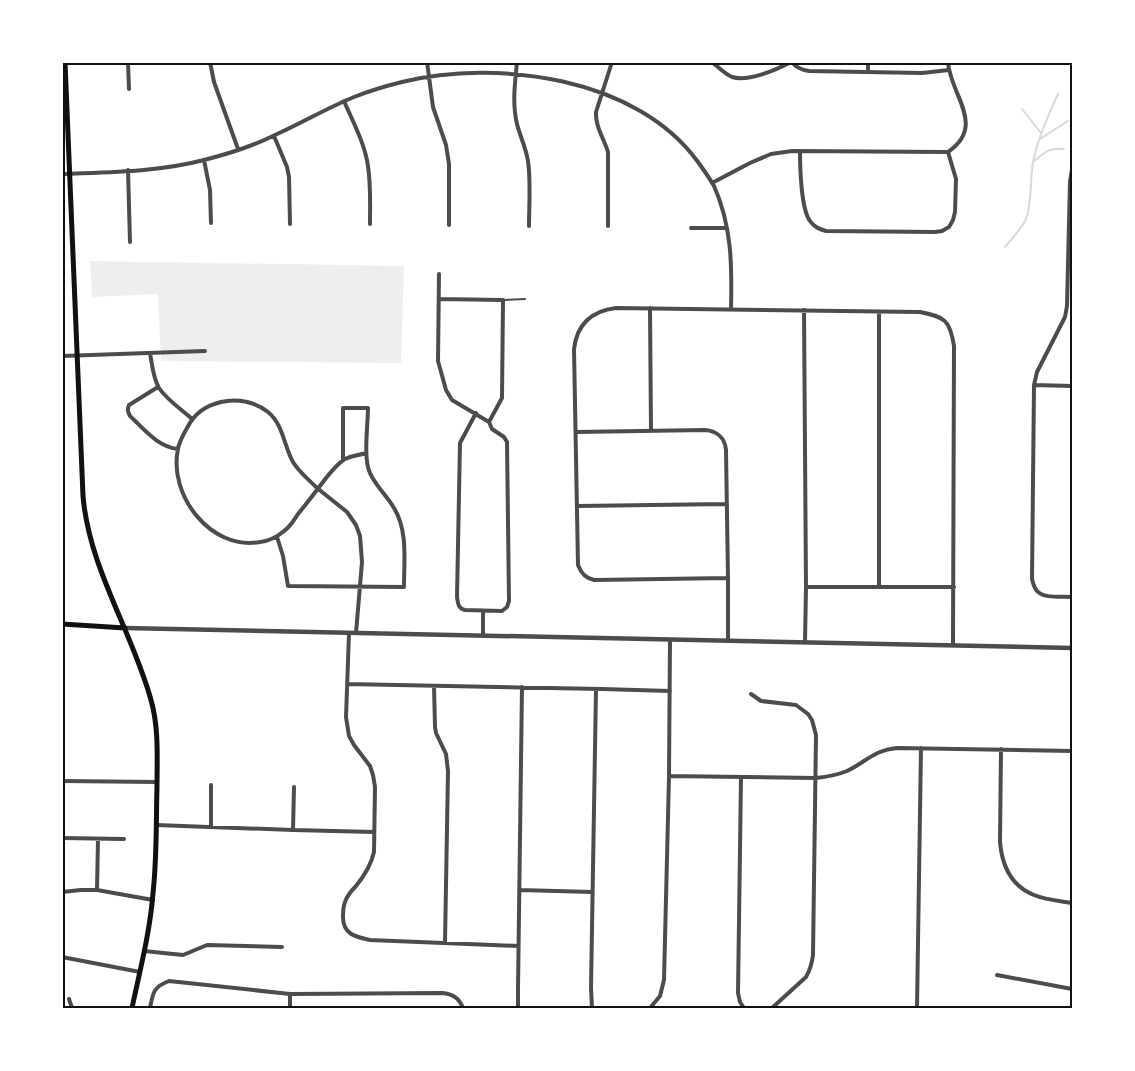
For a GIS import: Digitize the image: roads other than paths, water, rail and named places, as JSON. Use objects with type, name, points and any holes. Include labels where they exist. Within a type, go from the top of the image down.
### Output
[{"type":"main road","points":[[65,62],[64,88],[70,174],[85,516],[96,558],[141,669],[152,703],[155,722],[157,782],[153,900],[132,1008]]},
{"type":"main road","points":[[62,624],[124,628]]},
{"type":"street","points":[[128,62],[129,89]]},
{"type":"street","points":[[210,62],[214,82],[238,149]]},
{"type":"street","points":[[427,62],[433,106],[448,155],[449,225]]},
{"type":"street","points":[[517,62],[514,91],[516,117],[528,162],[529,226]]},
{"type":"street","points":[[608,226],[608,152],[595,118],[597,106],[612,62]]},
{"type":"street","points":[[712,62],[730,76],[737,78],[770,72],[791,62],[802,70],[809,71],[922,73],[949,70]]},
{"type":"street","points":[[868,62],[868,72]]},
{"type":"street","points":[[712,183],[771,154],[792,151],[948,152],[954,148],[963,136],[966,120],[948,62]]},
{"type":"street","points":[[62,174],[165,167],[204,160],[274,136],[344,101],[367,92],[428,77],[488,72],[516,74],[576,85],[618,99],[640,110],[663,126],[690,152],[712,183],[727,228],[732,264],[730,309]]},
{"type":"street","points":[[344,101],[364,148],[368,165],[370,224]]},
{"type":"street","points":[[274,136],[287,167],[289,177],[290,224]]},
{"type":"street","points":[[800,151],[801,185],[806,213],[816,228],[826,231],[935,232],[949,227],[955,212],[956,179],[948,152]]},
{"type":"street","points":[[204,160],[210,190],[210,223]]},
{"type":"street","points":[[128,170],[130,242]]},
{"type":"street","points":[[1072,170],[1070,181],[1070,306],[1037,372],[1034,385],[1032,579],[1034,587],[1044,595],[1072,597]]},
{"type":"street","points":[[690,228],[727,228]]},
{"type":"street","points":[[439,274],[438,361],[446,390],[452,400],[476,413],[489,422],[492,429],[504,437],[507,442],[510,601],[502,611],[462,610],[458,604],[457,597],[460,443],[476,413]]},
{"type":"street","points":[[439,299],[503,300],[502,398],[489,422]]},
{"type":"street","points":[[650,308],[651,431]]},
{"type":"street","points":[[728,578],[594,580],[585,576],[581,571],[578,565],[575,343],[581,327],[590,317],[607,309],[920,312],[938,317],[946,321],[954,346],[953,645]]},
{"type":"street","points":[[804,310],[805,642]]},
{"type":"street","points":[[879,312],[879,587]]},
{"type":"street","points":[[62,356],[205,351]]},
{"type":"street","points":[[150,353],[158,387],[192,419]]},
{"type":"street","points":[[1034,385],[1072,386]]},
{"type":"street","points":[[158,387],[130,406],[128,413],[155,439],[171,449],[178,449]]},
{"type":"street","points":[[356,633],[361,550],[360,536],[356,525],[347,512],[318,489],[298,471],[288,452],[277,422],[268,412],[254,404],[234,400],[211,405],[192,419],[178,449],[179,482],[189,507],[194,514],[218,535],[245,543],[262,542],[286,530],[318,489],[332,471],[344,460],[366,453]]},
{"type":"street","points":[[277,536],[284,556],[288,586],[404,587],[404,535],[395,509],[370,472],[366,453],[368,408],[343,408],[344,460]]},
{"type":"street","points":[[576,432],[705,430],[715,432],[721,436],[725,442],[726,450],[728,641]]},
{"type":"street","points":[[577,506],[727,504]]},
{"type":"street","points":[[806,587],[954,587]]},
{"type":"street","points":[[483,611],[483,636]]},
{"type":"street","points":[[124,628],[1072,648]]},
{"type":"street","points":[[349,633],[346,717],[350,736],[354,745],[370,766],[375,787],[374,852],[372,861],[345,901],[343,921],[348,932],[370,940],[518,946]]},
{"type":"street","points":[[650,1008],[660,996],[664,980],[670,640]]},
{"type":"street","points":[[347,684],[670,691]]},
{"type":"street","points":[[434,686],[435,727],[446,754],[448,771],[445,943]]},
{"type":"street","points":[[518,1008],[522,687]]},
{"type":"street","points":[[592,1008],[596,689]]},
{"type":"street","points":[[751,694],[761,701],[796,705],[808,714],[812,720],[816,735],[812,963],[806,976],[772,1008]]},
{"type":"street","points":[[917,1008],[921,748]]},
{"type":"street","points":[[669,776],[826,777],[846,771],[878,752],[887,749],[1072,751]]},
{"type":"street","points":[[1001,749],[1000,842],[1001,855],[1007,872],[1019,886],[1034,896],[1072,903]]},
{"type":"street","points":[[741,777],[738,993],[744,1008]]},
{"type":"street","points":[[62,781],[157,782]]},
{"type":"street","points":[[211,786],[211,827]]},
{"type":"street","points":[[293,830],[294,787]]},
{"type":"street","points":[[156,825],[374,832]]},
{"type":"street","points":[[62,838],[124,839]]},
{"type":"street","points":[[97,890],[98,839]]},
{"type":"street","points":[[62,892],[97,890],[153,900]]},
{"type":"street","points":[[520,890],[592,892]]},
{"type":"street","points":[[144,951],[184,955],[207,945],[282,947]]},
{"type":"street","points":[[62,957],[140,972]]},
{"type":"street","points":[[997,975],[1072,989]]},
{"type":"street","points":[[150,1008],[155,990],[160,984],[169,981],[290,994],[442,993],[455,996],[463,1008]]},
{"type":"street","points":[[290,994],[290,1008]]},
{"type":"street","points":[[69,999],[72,1008]]},
{"type":"lane","points":[[503,300],[525,299]]},
{"type":"waterway","points":[[1005,247],[1026,219],[1035,153],[1058,94]]},
{"type":"waterway","points":[[1022,109],[1041,133]]},
{"type":"waterway","points":[[1040,139],[1068,121]]},
{"type":"waterway","points":[[1033,162],[1047,151],[1064,149]]}]
